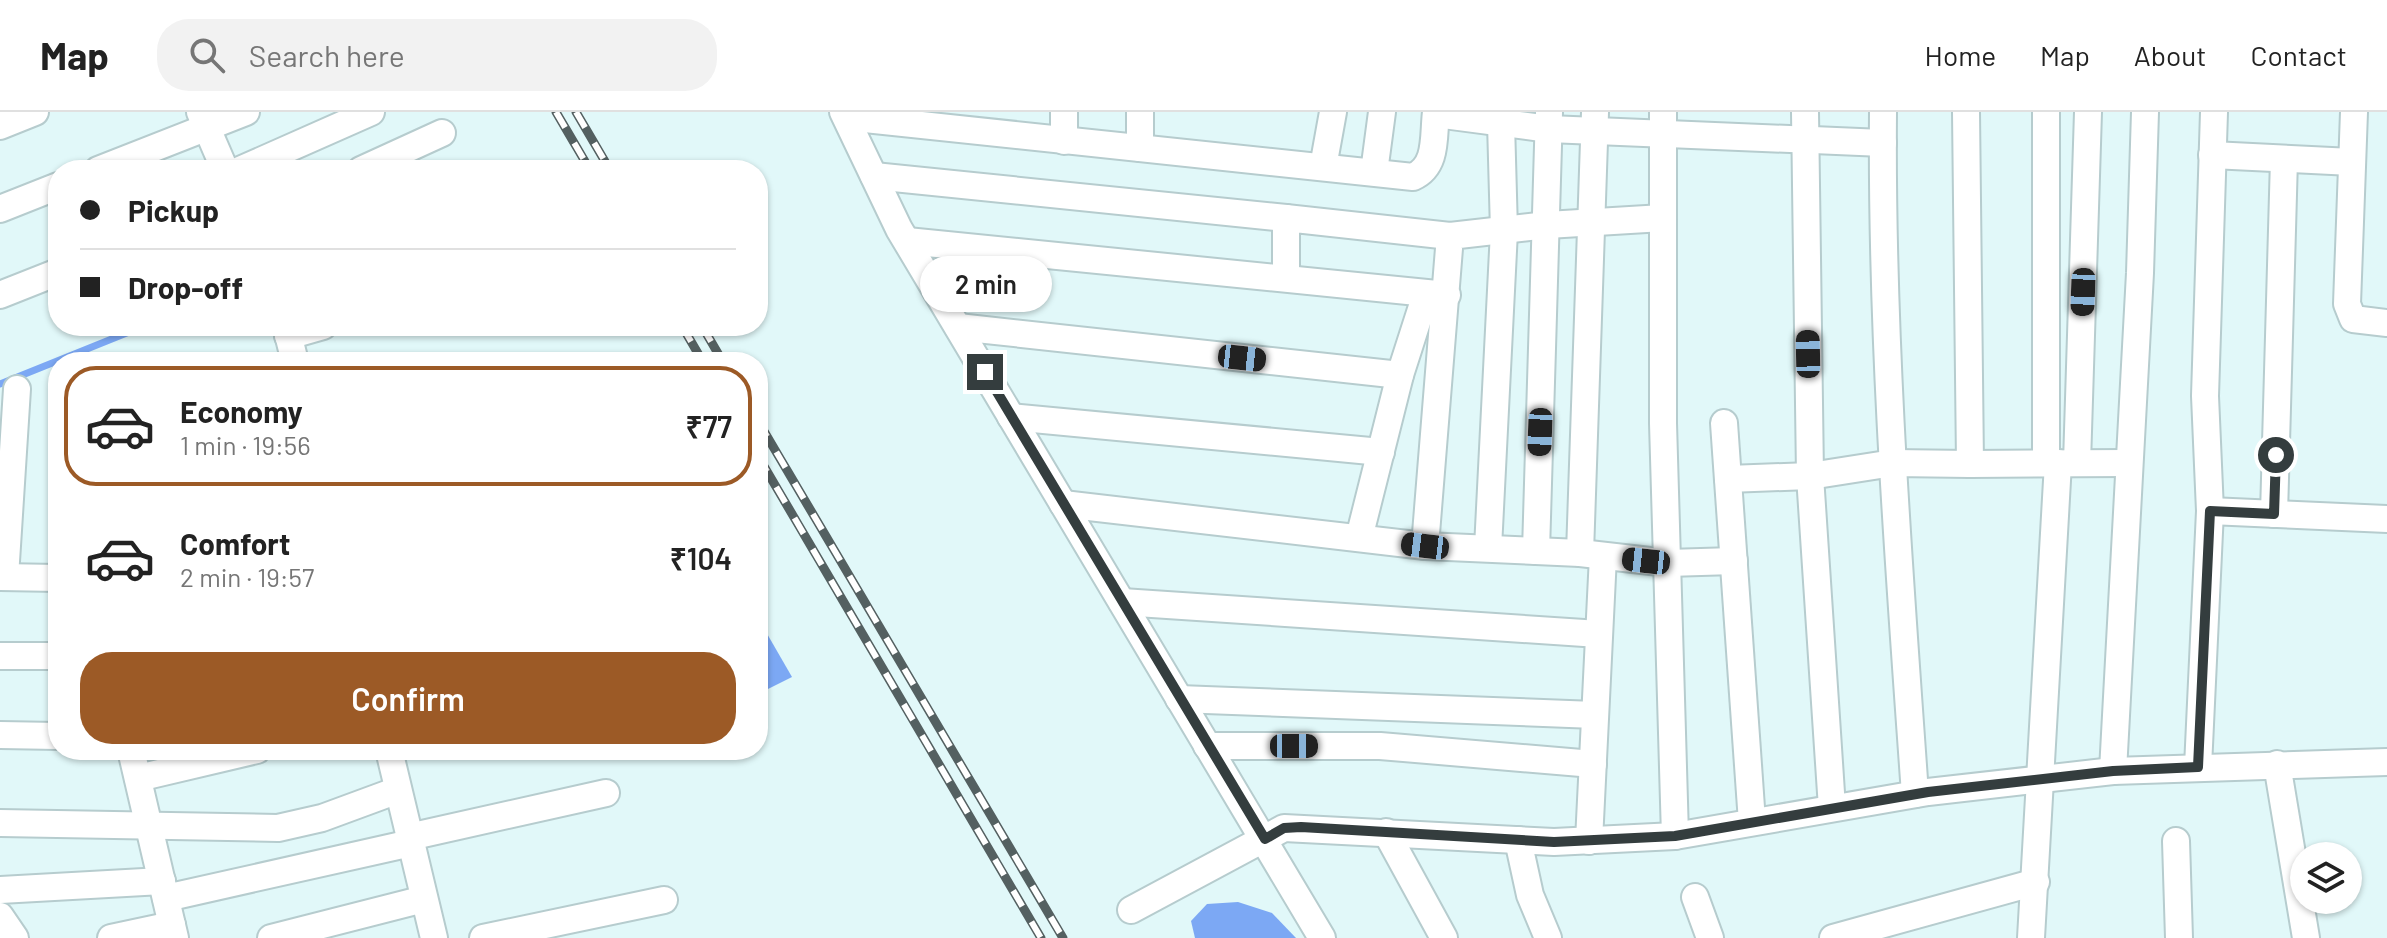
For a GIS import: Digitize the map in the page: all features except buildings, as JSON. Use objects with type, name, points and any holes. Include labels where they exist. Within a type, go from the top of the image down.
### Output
[{"type":"street","points":[[0,126],[35,112]]},
{"type":"street","points":[[119,160],[204,120],[246,112]]},
{"type":"street","points":[[263,160],[371,112]]},
{"type":"street","points":[[1064,112],[1064,141]]},
{"type":"street","points":[[1140,112],[1140,148]]},
{"type":"street","points":[[1323,167],[1333,112]]},
{"type":"street","points":[[1374,172],[1382,112]]},
{"type":"street","points":[[1805,112],[1810,476],[1832,808]]},
{"type":"street","points":[[1883,112],[1882,232],[1893,463],[1915,794]]},
{"type":"street","points":[[1966,112],[1970,464]]},
{"type":"street","points":[[2046,112],[2060,463]]},
{"type":"street","points":[[2031,938],[2060,463],[2088,112]]},
{"type":"street","points":[[2113,771],[2145,112]]},
{"type":"street","points":[[2198,767],[2210,511],[2205,396],[2214,112]]},
{"type":"street","points":[[2354,112],[2349,313],[2360,321],[2387,323]]},
{"type":"street","points":[[1322,938],[907,241],[844,114],[981,122],[1064,141],[1413,177],[1424,172],[1431,162],[1436,113],[1501,123],[1549,120],[1663,124],[1804,141],[1883,143]]},
{"type":"street","points":[[204,120],[221,160]]},
{"type":"street","points":[[1536,551],[1549,120]]},
{"type":"street","points":[[1589,841],[1599,634],[1591,554],[1595,122]]},
{"type":"street","points":[[1488,548],[1504,231],[1501,123]]},
{"type":"street","points":[[1663,124],[1675,836]]},
{"type":"street","points":[[383,160],[442,133]]},
{"type":"street","points":[[2212,155],[2352,162]]},
{"type":"street","points":[[2274,514],[2284,159]]},
{"type":"street","points":[[874,176],[1450,236],[1547,225],[1663,218]]},
{"type":"street","points":[[0,209],[48,190]]},
{"type":"street","points":[[1286,218],[1286,278]]},
{"type":"street","points":[[1425,546],[1437,295],[1450,236]]},
{"type":"street","points":[[907,241],[1437,295]]},
{"type":"street","points":[[0,295],[48,276]]},
{"type":"street","points":[[1359,538],[1400,375],[1437,295]]},
{"type":"street","points":[[958,327],[1400,375]]},
{"type":"street","points":[[17,389],[3,577],[48,578]]},
{"type":"street","points":[[1011,417],[1381,452]]},
{"type":"street","points":[[1724,423],[1752,822]]},
{"type":"street","points":[[1728,479],[1810,476],[1893,463],[2129,463]]},
{"type":"street","points":[[1063,504],[1425,546],[1591,554],[1668,563],[1734,561]]},
{"type":"street","points":[[2210,511],[2387,519]]},
{"type":"street","points":[[1122,602],[1599,634]]},
{"type":"street","points":[[0,656],[48,656]]},
{"type":"street","points":[[1179,699],[1595,715]]},
{"type":"street","points":[[0,735],[48,736]]},
{"type":"street","points":[[1207,746],[1380,746],[1593,764]]},
{"type":"street","points":[[111,938],[174,932],[134,760]]},
{"type":"street","points":[[138,778],[214,760]]},
{"type":"street","points":[[391,760],[434,938]]},
{"type":"street","points":[[1131,910],[1284,828],[1518,840],[1589,841],[1675,836],[1915,794],[2113,771],[2387,762]]},
{"type":"street","points":[[2277,764],[2306,938]]},
{"type":"street","points":[[0,823],[278,828],[322,818],[398,790]]},
{"type":"street","points":[[0,890],[164,890],[410,840],[606,793]]},
{"type":"street","points":[[1386,832],[1444,938]]},
{"type":"street","points":[[1518,840],[1530,895],[1548,938]]},
{"type":"street","points":[[2176,841],[2179,938]]},
{"type":"street","points":[[1833,938],[2036,882]]},
{"type":"street","points":[[1695,897],[1710,938]]},
{"type":"street","points":[[271,938],[424,899]]},
{"type":"street","points":[[483,938],[664,900]]},
{"type":"street","points":[[0,916],[15,938]]},
{"type":"water","points":[[768,635],[792,677],[768,689]]},
{"type":"water","points":[[1238,902],[1272,913],[1296,938],[1195,938],[1191,921],[1207,904]]},
{"type":"waterway","points":[[79,352],[119,336]]},
{"type":"waterway","points":[[0,384],[48,365]]},
{"type":"railway","points":[[556,112],[584,160]]},
{"type":"railway","points":[[576,112],[604,160]]},
{"type":"railway","points":[[688,336],[697,352]]},
{"type":"railway","points":[[708,336],[717,352]]},
{"type":"railway","points":[[768,438],[1063,938]]},
{"type":"railway","points":[[768,473],[1041,938]]},
{"type":"route","points":[[985,372],[1265,839],[1284,828],[1301,827],[1554,842],[1675,836],[1928,792],[2113,771],[2198,767],[2210,511],[2274,514],[2276,455]]}]
